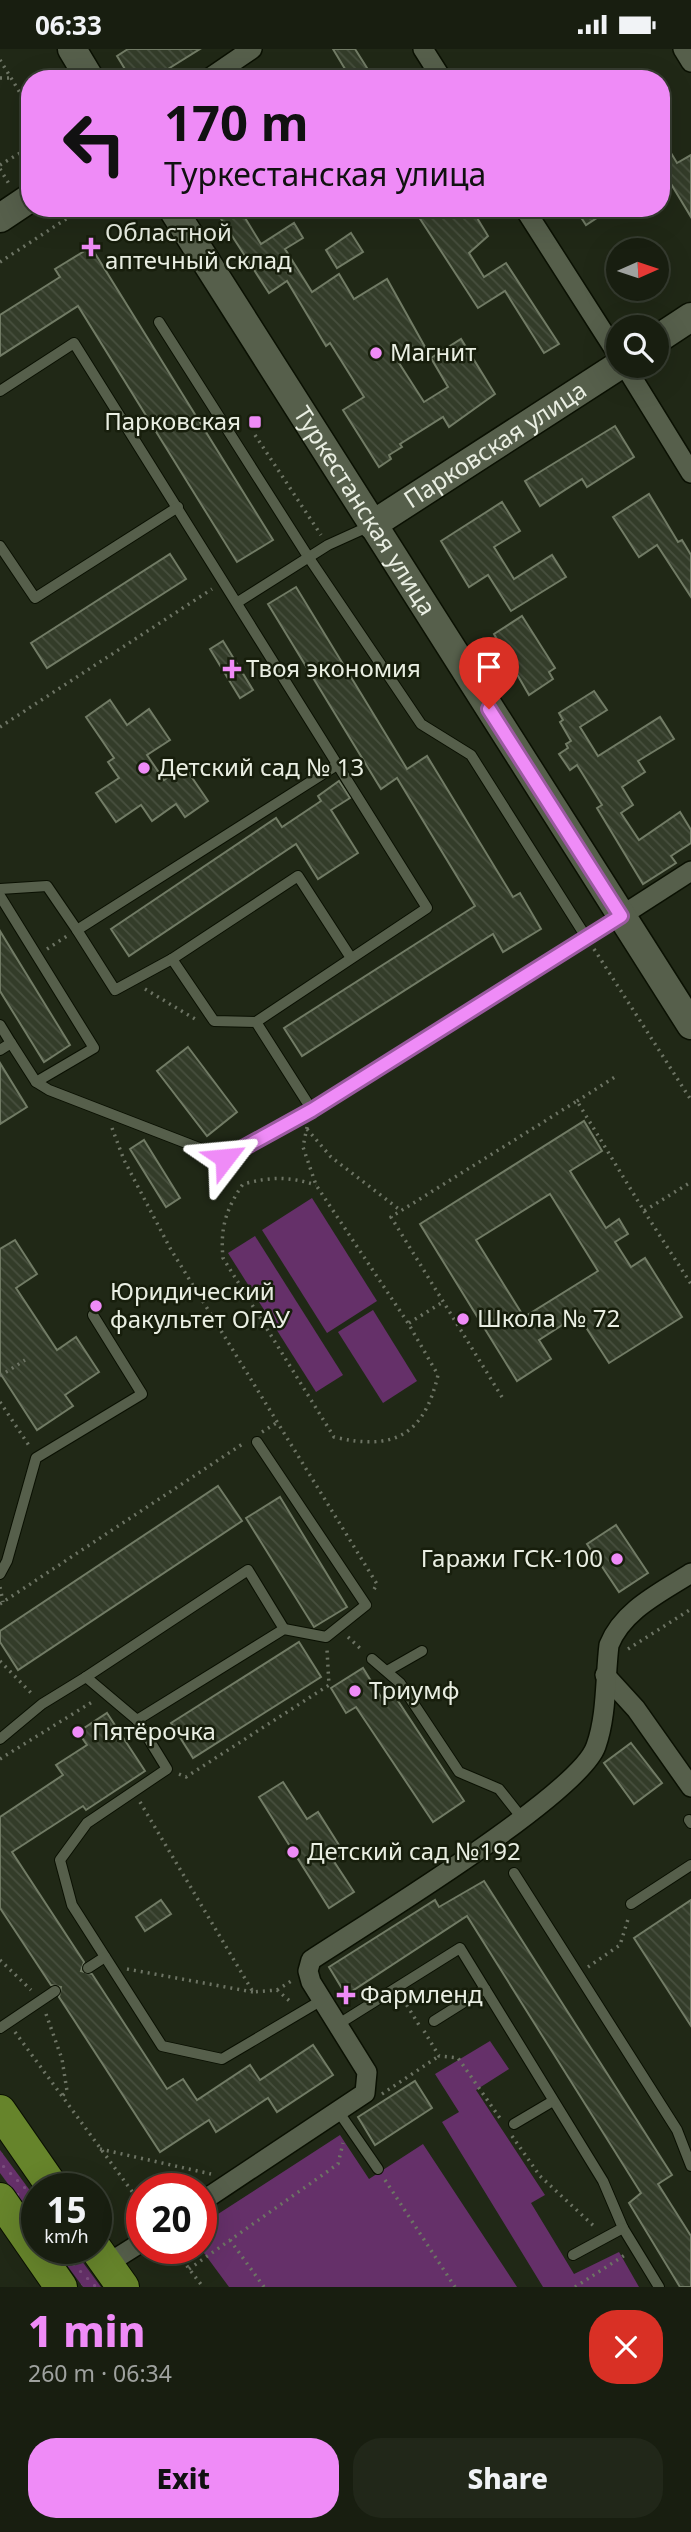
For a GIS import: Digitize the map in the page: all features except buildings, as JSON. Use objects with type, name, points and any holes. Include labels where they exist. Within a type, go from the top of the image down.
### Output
[{"type":"main road","points":[[72,49],[85,70]]},
{"type":"main road","points":[[0,218],[21,204]]},
{"type":"main road","name":"Туркестанская улица","points":[[178,217],[691,1025]]},
{"type":"main road","points":[[669,331],[691,317]]},
{"type":"main road","name":"Парковская улица","points":[[372,525],[606,374]]},
{"type":"main road","points":[[3,2120],[42,2173]]},
{"type":"main road","points":[[0,2199],[61,2287]]},
{"type":"street","points":[[221,70],[252,49]]},
{"type":"street","points":[[423,49],[436,70]]},
{"type":"street","points":[[683,49],[691,62]]},
{"type":"street","points":[[530,217],[606,336]]},
{"type":"street","points":[[632,378],[691,473]]},
{"type":"street","points":[[621,916],[691,871]]},
{"type":"street","points":[[217,2192],[343,2117],[365,2093],[367,2072],[322,2000],[308,1971],[320,1949],[522,1818],[567,1784],[584,1767],[596,1747],[609,1645],[615,1629],[625,1617],[691,1573]]},
{"type":"street","points":[[605,1675],[636,1709],[691,1787]]},
{"type":"street","points":[[109,2267],[126,2254]]},
{"type":"lane","points":[[159,322],[309,558],[421,724],[471,755],[586,937]]},
{"type":"lane","points":[[0,391],[74,343],[427,908],[256,1022],[214,1021],[172,958]]},
{"type":"lane","points":[[0,546],[35,598],[178,507]]},
{"type":"lane","points":[[238,602],[328,545],[372,525]]},
{"type":"lane","points":[[77,930],[337,765]]},
{"type":"lane","points":[[0,890],[47,886],[115,990],[172,958],[298,876],[351,958]]},
{"type":"lane","points":[[0,896],[94,1048],[36,1082]]},
{"type":"lane","points":[[0,1025],[36,1082],[49,1090],[105,1109],[225,1158],[312,1110],[621,916]]},
{"type":"lane","points":[[256,1022],[312,1110]]},
{"type":"lane","points":[[0,1049],[11,1043]]},
{"type":"lane","points":[[0,1574],[7,1561],[36,1458],[142,1394],[93,1315]]},
{"type":"lane","points":[[137,1720],[284,1629],[326,1637],[366,1605],[257,1442]]},
{"type":"lane","points":[[0,1722],[4,1736],[42,1704],[247,1570],[284,1629]]},
{"type":"lane","points":[[387,1671],[422,1651]]},
{"type":"lane","points":[[372,1659],[400,1683],[459,1772],[499,1789],[522,1818]]},
{"type":"lane","points":[[86,1677],[137,1720],[167,1769],[88,1823],[60,1860],[72,1905],[162,2046],[222,2059],[322,2000]]},
{"type":"lane","points":[[631,1904],[691,1865]]},
{"type":"lane","points":[[514,1873],[677,2130],[691,2166]]},
{"type":"lane","points":[[337,2025],[460,1948],[603,2181],[623,2228],[659,2287]]},
{"type":"lane","points":[[88,1968],[108,1962]]},
{"type":"lane","points":[[434,2021],[485,1989]]},
{"type":"lane","points":[[4,2025],[55,1991]]},
{"type":"lane","points":[[514,2124],[553,2101]]},
{"type":"lane","points":[[343,2117],[378,2169]]},
{"type":"lane","points":[[573,2255],[623,2228]]},
{"type":"path","points":[[0,60],[21,94]]},
{"type":"path","points":[[0,78],[11,78]]},
{"type":"path","points":[[0,165],[21,152]]},
{"type":"path","points":[[0,262],[69,217]]},
{"type":"path","points":[[255,435],[328,545]]},
{"type":"path","points":[[0,727],[224,581]]},
{"type":"path","points":[[36,956],[77,930]]},
{"type":"path","points":[[586,937],[691,1100]]},
{"type":"path","points":[[131,981],[198,1021],[214,1021]]},
{"type":"path","points":[[502,1397],[390,1217],[618,1075]]},
{"type":"path","points":[[577,1101],[691,1284]]},
{"type":"path","points":[[105,1109],[124,1160],[170,1248],[377,1584],[366,1605]]},
{"type":"path","points":[[312,1110],[303,1147],[316,1185],[408,1324],[438,1375],[434,1394],[419,1422],[390,1442],[363,1444],[334,1437],[223,1258],[221,1233],[229,1205],[243,1184],[272,1176],[294,1178],[316,1185]]},
{"type":"path","points":[[307,1129],[331,1157],[400,1210]]},
{"type":"path","points":[[644,1210],[691,1182]]},
{"type":"path","points":[[408,1324],[443,1302]]},
{"type":"path","points":[[0,1376],[24,1360]]},
{"type":"path","points":[[0,1402],[36,1458]]},
{"type":"path","points":[[0,1586],[1,1603],[278,1422]]},
{"type":"path","points":[[605,1675],[628,1649],[691,1609]]},
{"type":"path","points":[[339,1629],[372,1659]]},
{"type":"path","points":[[167,1769],[186,1777],[329,1685],[326,1637]]},
{"type":"path","points":[[0,1661],[42,1704]]},
{"type":"path","points":[[0,1759],[90,1701],[101,1704]]},
{"type":"path","points":[[134,1791],[253,1992]]},
{"type":"path","points":[[577,1974],[620,1945],[631,1904]]},
{"type":"path","points":[[0,1960],[39,2001],[62,2059],[67,2091],[61,2097]]},
{"type":"path","points":[[108,1962],[253,1992],[277,1990],[303,2013]]},
{"type":"path","points":[[397,1988],[439,2056]]},
{"type":"path","points":[[4,2025],[126,2184]]},
{"type":"path","points":[[373,2100],[439,2056],[458,2057],[540,2176],[606,2238]]},
{"type":"path","points":[[189,2269],[338,2164],[343,2117]]},
{"type":"path","points":[[100,2149],[208,2173]]},
{"type":"path","points":[[378,2169],[455,2287]]},
{"type":"path","points":[[230,2240],[264,2287]]},
{"type":"path","points":[[575,2287],[636,2248]]},
{"type":"path","points":[[185,2264],[203,2287]]},
{"type":"shaded area","points":[[312,1198],[377,1301],[327,1333],[262,1230]]},
{"type":"shaded area","points":[[255,1236],[343,1375],[316,1392],[228,1253]]},
{"type":"shaded area","points":[[373,1310],[417,1381],[383,1403],[338,1332]]},
{"type":"shaded area","points":[[490,2041],[509,2069],[476,2090],[545,2195],[531,2203],[574,2274],[619,2252],[639,2287],[543,2287],[442,2122],[459,2112],[435,2074]]},
{"type":"shaded area","points":[[340,2135],[369,2179],[423,2144],[517,2287],[229,2287],[212,2264],[217,2264],[217,2215]]},
{"type":"shaded area","points":[[0,2150],[21,2178],[21,2201],[0,2173]]},
{"type":"shaded area","points":[[66,2264],[84,2264],[101,2287],[83,2287]]},
{"type":"place","name":"Областной аптечный склад","points":[[91,247]]},
{"type":"place","name":"Магнит","points":[[376,353]]},
{"type":"place","name":"Парковская","points":[[255,422]]},
{"type":"place","name":"Твоя экономия","points":[[232,669]]},
{"type":"place","name":"Детский сад № 13","points":[[144,768]]},
{"type":"place","name":"Юридический факультет ОГАУ","points":[[96,1306]]},
{"type":"place","name":"Школа № 72","points":[[463,1319]]},
{"type":"place","name":"Гаражи ГСК-100","points":[[617,1559]]},
{"type":"place","name":"Триумф","points":[[355,1691]]},
{"type":"place","name":"Пятёрочка","points":[[78,1732]]},
{"type":"place","name":"Детский сад №192","points":[[293,1852]]},
{"type":"place","name":"Фармленд","points":[[346,1995]]},
{"type":"route","points":[[225,1158],[312,1110],[621,916],[489,709]]}]
